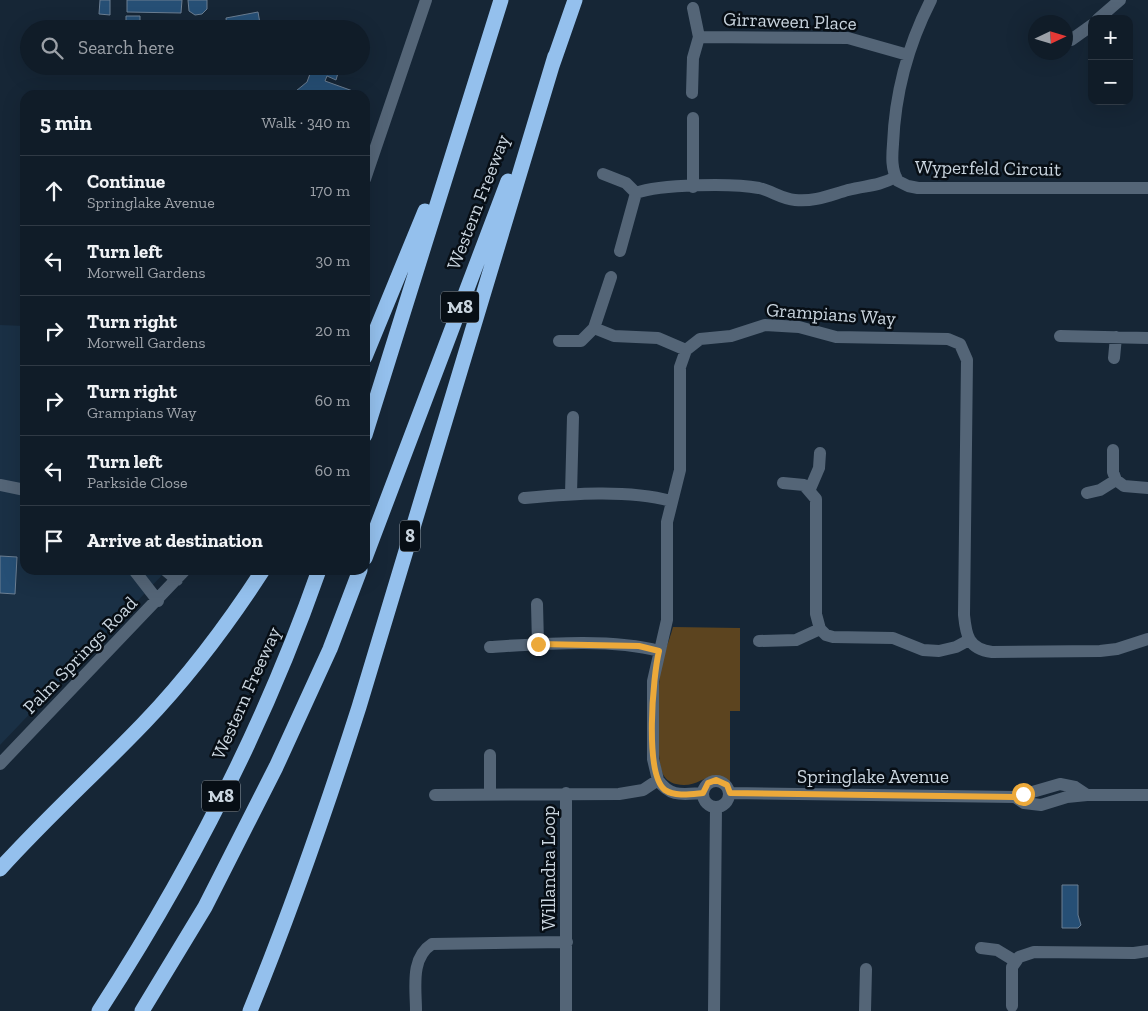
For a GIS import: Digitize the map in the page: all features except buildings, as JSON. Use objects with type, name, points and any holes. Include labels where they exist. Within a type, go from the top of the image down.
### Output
[{"type":"highway","points":[[370,345],[421,224],[496,0]]},
{"type":"highway","name":"Western Freeway","points":[[370,419],[501,0]]},
{"type":"highway","name":"Western Freeway","points":[[370,545],[575,0]]},
{"type":"highway","name":"8","points":[[250,1011],[287,920],[356,716],[555,56]]},
{"type":"highway","points":[[0,869],[144,723],[182,681],[219,633],[260,575]]},
{"type":"highway","name":"Western Freeway","points":[[99,1011],[139,950],[238,762],[271,691],[317,575]]},
{"type":"highway","name":"M8","points":[[142,1011],[205,906],[276,767],[330,648],[358,575]]},
{"type":"street","points":[[370,164],[426,0]]},
{"type":"street","name":"Wyperfeld Circuit","points":[[931,0],[908,55],[895,110],[892,160],[896,177],[904,185],[918,188],[1148,188]]},
{"type":"street","points":[[1103,15],[1120,0]]},
{"type":"street","name":"Girraween Place","points":[[692,92],[693,58],[699,37],[693,8]]},
{"type":"street","points":[[1073,39],[1088,28]]},
{"type":"street","name":"Girraween Place","points":[[699,37],[848,38],[908,55]]},
{"type":"street","points":[[692,187],[693,118]]},
{"type":"street","points":[[603,174],[626,183],[636,193]]},
{"type":"street","points":[[636,193],[660,188],[755,188],[786,199],[808,200],[827,198],[848,190],[877,186],[896,177]]},
{"type":"street","points":[[620,251],[636,193]]},
{"type":"street","points":[[559,341],[581,341],[594,328],[611,276]]},
{"type":"street","name":"Grampians Way","points":[[686,350],[700,340],[731,336],[765,325],[799,327],[836,337],[948,339],[960,344],[967,360],[964,615],[969,640]]},
{"type":"street","points":[[594,328],[614,336],[658,338],[686,350],[680,367],[680,470],[671,501],[666,529],[667,620],[659,651],[653,690],[654,759],[658,780],[665,790],[676,794],[703,793]]},
{"type":"street","points":[[1060,336],[1148,338]]},
{"type":"street","points":[[1114,358],[1116,338]]},
{"type":"street","points":[[571,494],[573,417]]},
{"type":"street","points":[[1112,450],[1113,472],[1116,480],[1124,486],[1148,488]]},
{"type":"street","points":[[820,453],[820,468],[810,489],[816,505],[816,614],[820,628],[826,635],[833,637],[893,638],[931,651],[956,648],[969,640],[976,648],[992,652],[1117,650],[1148,639]]},
{"type":"street","points":[[1087,493],[1100,490],[1116,480]]},
{"type":"street","points":[[784,483],[798,484],[810,489]]},
{"type":"street","points":[[0,485],[20,489]]},
{"type":"street","points":[[524,498],[571,494],[640,496],[671,501]]},
{"type":"street","points":[[138,575],[158,601]]},
{"type":"street","name":"Palm Springs Road","points":[[0,764],[181,575]]},
{"type":"street","points":[[537,604],[538,644]]},
{"type":"street","points":[[759,640],[796,640],[820,628]]},
{"type":"street","points":[[490,647],[538,644],[639,646],[659,651]]},
{"type":"street","points":[[490,754],[490,794]]},
{"type":"street","points":[[436,795],[633,793],[643,790],[658,780]]},
{"type":"street","points":[[716,780],[727,785],[730,793],[727,801],[716,807],[707,803],[703,793],[708,783],[716,780]]},
{"type":"street","name":"Willandra Loop","points":[[566,793],[566,1011]]},
{"type":"street","name":"Springlake Avenue","points":[[730,793],[1015,797],[1024,803],[1041,805],[1067,797],[1087,795],[1148,795]]},
{"type":"street","points":[[714,1011],[716,807]]},
{"type":"street","name":"Willandra Loop","points":[[416,1011],[417,965],[425,949],[432,944],[567,942]]},
{"type":"street","points":[[981,948],[997,950],[1015,961]]},
{"type":"street","points":[[1012,1006],[1011,972],[1015,961],[1024,954],[1034,952],[1134,953],[1148,951]]},
{"type":"street","points":[[865,1011],[866,969]]},
{"type":"shaded area","points":[[0,325],[20,326],[20,575],[162,575],[0,745]]},
{"type":"shaded area","points":[[673,627],[740,628],[740,711],[730,711],[730,781],[715,776],[691,784],[676,784],[668,780],[662,772],[658,739],[659,681],[662,661]]},
{"type":"route","points":[[538,644],[639,646],[659,651],[653,681],[655,774],[665,790],[676,794],[703,793],[708,783],[716,780],[724,782],[730,793],[1015,797],[1023,794]]}]
